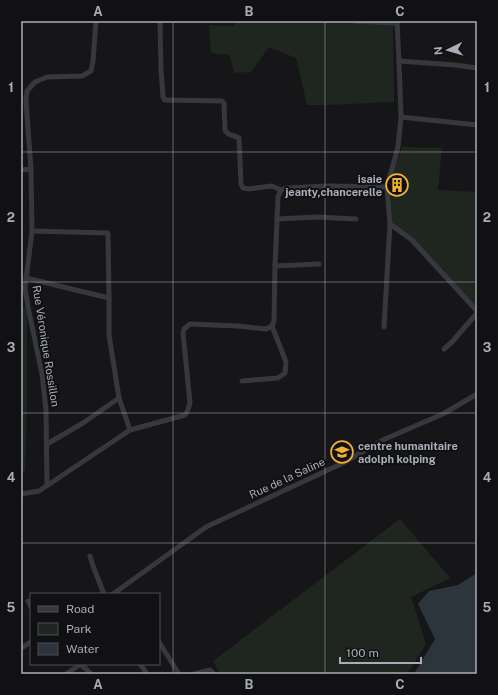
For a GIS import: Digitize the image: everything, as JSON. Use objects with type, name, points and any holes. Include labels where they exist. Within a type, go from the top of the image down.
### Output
[{"type":"street","name":"Rue Véronique Rossillon","points":[[47,485],[46,410],[44,388],[25,288],[32,231],[31,169],[26,101],[27,91],[34,82],[47,77],[82,76],[91,71],[96,21]]},
{"type":"street","points":[[160,21],[161,70],[165,100],[222,101],[224,103],[225,130],[229,135],[239,138],[241,184],[243,188],[249,189],[272,186],[281,190],[286,188],[328,186],[387,187]]},
{"type":"street","points":[[355,21],[397,22],[400,117],[398,147],[387,187],[390,224],[384,327]]},
{"type":"street","points":[[399,61],[477,68]]},
{"type":"street","points":[[400,117],[477,126]]},
{"type":"street","points":[[21,170],[31,169]]},
{"type":"street","points":[[242,381],[278,378],[286,373],[286,362],[272,326],[274,321],[278,197],[281,190]]},
{"type":"street","points":[[277,219],[317,217],[356,219]]},
{"type":"street","points":[[390,224],[412,240],[477,312],[452,342],[444,349]]},
{"type":"street","points":[[32,231],[108,233],[110,335],[119,398],[130,430]]},
{"type":"street","points":[[275,266],[319,264]]},
{"type":"street","points":[[26,278],[109,298]]},
{"type":"street","points":[[21,494],[39,491],[130,430],[185,415],[190,403],[183,333],[184,329],[190,324],[266,329],[272,326]]},
{"type":"street","name":"Rue de la Saline","points":[[115,593],[206,527],[341,464],[385,439],[444,414],[477,394]]},
{"type":"street","points":[[47,444],[83,423],[119,398]]},
{"type":"street","points":[[90,556],[104,593]]},
{"type":"street","points":[[28,601],[30,605]]},
{"type":"street","points":[[21,648],[30,643]]},
{"type":"street","points":[[160,644],[178,674]]},
{"type":"street","points":[[66,674],[79,665]]},
{"type":"street","points":[[81,665],[90,674]]},
{"type":"street","points":[[141,665],[147,674]]},
{"type":"street","points":[[194,674],[210,670],[214,674]]},
{"type":"green space","points":[[235,21],[393,21],[394,102],[307,105],[296,58],[269,47],[251,72],[234,73],[230,55],[211,53],[209,25],[235,26]]},
{"type":"green space","points":[[402,147],[442,148],[438,190],[477,192],[477,307],[392,223],[390,182]]},
{"type":"green space","points":[[27,307],[27,409],[25,470],[21,474],[21,308]]},
{"type":"green space","points":[[400,519],[450,578],[411,597],[426,644],[407,674],[220,674],[213,661]]},
{"type":"water","points":[[477,573],[477,674],[414,674],[435,639],[418,604],[429,591],[458,585]]},
{"type":"place","name":"isaie jeanty,chancerelle","points":[[397,185]]},
{"type":"place","name":"centre humanitaire adolph kolping","points":[[342,452]]}]
